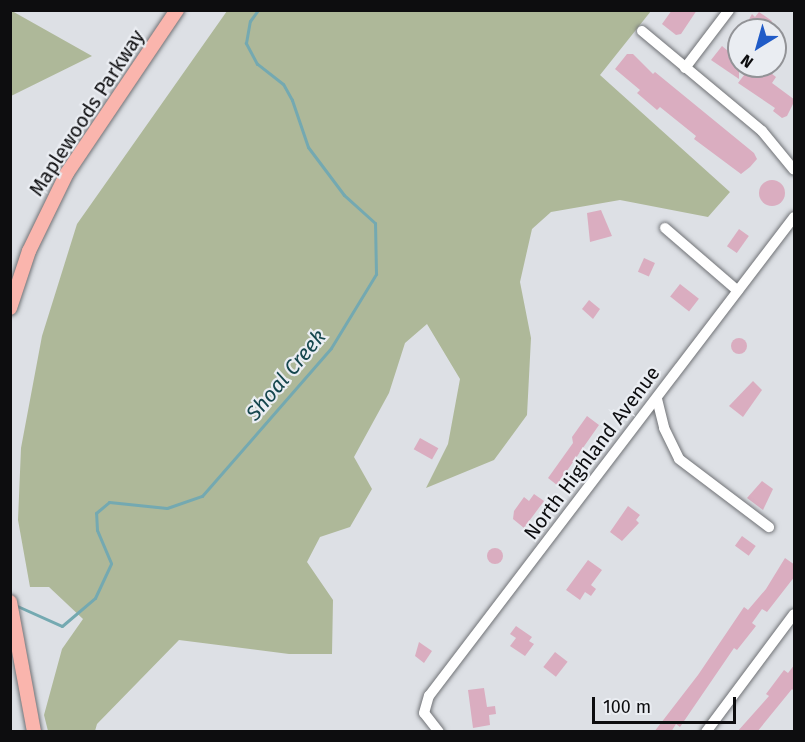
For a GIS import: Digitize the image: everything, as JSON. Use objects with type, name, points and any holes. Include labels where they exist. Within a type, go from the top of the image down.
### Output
[{"type":"main road","name":"Maplewoods Parkway","points":[[10,308],[29,251],[67,173],[177,10]]},
{"type":"main road","points":[[10,602],[34,732]]},
{"type":"street","points":[[685,68],[729,10]]},
{"type":"street","points":[[642,32],[776,144],[795,170]]},
{"type":"street","name":"North Highland Avenue","points":[[439,732],[424,713],[429,696],[795,217]]},
{"type":"street","points":[[665,228],[738,291]]},
{"type":"street","points":[[657,399],[664,428],[679,459],[769,527]]},
{"type":"street","points":[[708,731],[795,614]]},
{"type":"green space","points":[[12,11],[92,56],[11,96]]},
{"type":"green space","points":[[227,11],[651,11],[600,75],[730,192],[708,217],[620,200],[551,212],[532,229],[520,282],[531,338],[527,415],[494,460],[426,488],[448,444],[460,379],[427,324],[405,343],[389,393],[354,457],[372,489],[350,527],[320,537],[307,562],[333,600],[332,654],[289,654],[179,640],[97,724],[95,731],[48,731],[44,715],[62,649],[83,619],[49,587],[30,587],[18,520],[21,448],[42,336],[77,224]]},
{"type":"building","points":[[672,10],[697,10],[681,34],[676,35],[662,24]]},
{"type":"building","points":[[759,12],[768,18],[750,18],[752,14],[755,17]]},
{"type":"building","points":[[722,46],[727,50],[727,71],[711,60]]},
{"type":"building","points":[[627,54],[633,54],[653,74],[655,72],[754,153],[757,159],[741,174],[694,139],[696,136],[660,107],[657,110],[637,93],[640,90],[615,69]]},
{"type":"building","points":[[742,78],[775,78],[772,83],[795,100],[787,116],[782,118],[773,111],[775,108],[738,83]]},
{"type":"building","points":[[772,180],[781,184],[785,193],[781,202],[772,206],[763,202],[759,193],[763,184]]},
{"type":"building","points":[[601,210],[612,236],[590,242],[587,213]]},
{"type":"building","points":[[739,229],[749,236],[737,253],[727,246]]},
{"type":"building","points":[[644,258],[655,263],[649,277],[638,272]]},
{"type":"building","points":[[680,284],[699,299],[689,311],[670,297]]},
{"type":"building","points":[[589,300],[600,309],[593,319],[582,309]]},
{"type":"building","points":[[736,338],[742,338],[747,346],[745,352],[736,354],[731,349],[731,343]]},
{"type":"building","points":[[753,381],[762,390],[743,417],[729,406]]},
{"type":"building","points":[[587,416],[599,425],[557,485],[548,478],[573,443],[572,437]]},
{"type":"building","points":[[420,438],[438,448],[432,460],[414,449]]},
{"type":"building","points":[[762,481],[773,489],[763,510],[747,498]]},
{"type":"building","points":[[534,494],[544,501],[524,528],[513,519],[514,511],[524,497],[529,501]]},
{"type":"building","points":[[628,506],[640,515],[636,520],[639,523],[622,541],[610,532]]},
{"type":"building","points":[[742,536],[756,546],[749,556],[735,546]]},
{"type":"building","points":[[495,548],[501,550],[503,556],[501,562],[495,564],[489,562],[487,556],[489,550]]},
{"type":"building","points":[[785,558],[795,565],[795,576],[767,612],[762,609],[752,623],[756,626],[737,650],[734,648],[680,727],[676,724],[671,732],[654,732],[698,675],[744,607],[748,610],[766,589]]},
{"type":"building","points":[[588,560],[602,570],[591,585],[596,589],[591,596],[585,592],[580,600],[566,590]]},
{"type":"building","points":[[516,626],[532,637],[529,641],[534,644],[525,656],[510,646],[516,638],[510,634]]},
{"type":"building","points":[[419,642],[432,651],[424,663],[415,656]]},
{"type":"building","points":[[555,652],[568,662],[556,677],[543,667]]},
{"type":"building","points":[[795,664],[795,692],[792,689],[757,732],[737,732],[769,696],[766,694],[784,670],[788,673]]},
{"type":"building","points":[[484,688],[487,707],[495,706],[496,714],[489,715],[490,725],[473,728],[468,690]]},
{"type":"waterway","name":"Shoal Creek","points":[[15,605],[62,626],[95,598],[111,563],[97,530],[96,513],[109,502],[167,508],[202,496],[331,348],[376,274],[375,223],[344,195],[308,147],[292,100],[283,84],[257,64],[246,43],[250,21],[258,10]]}]
